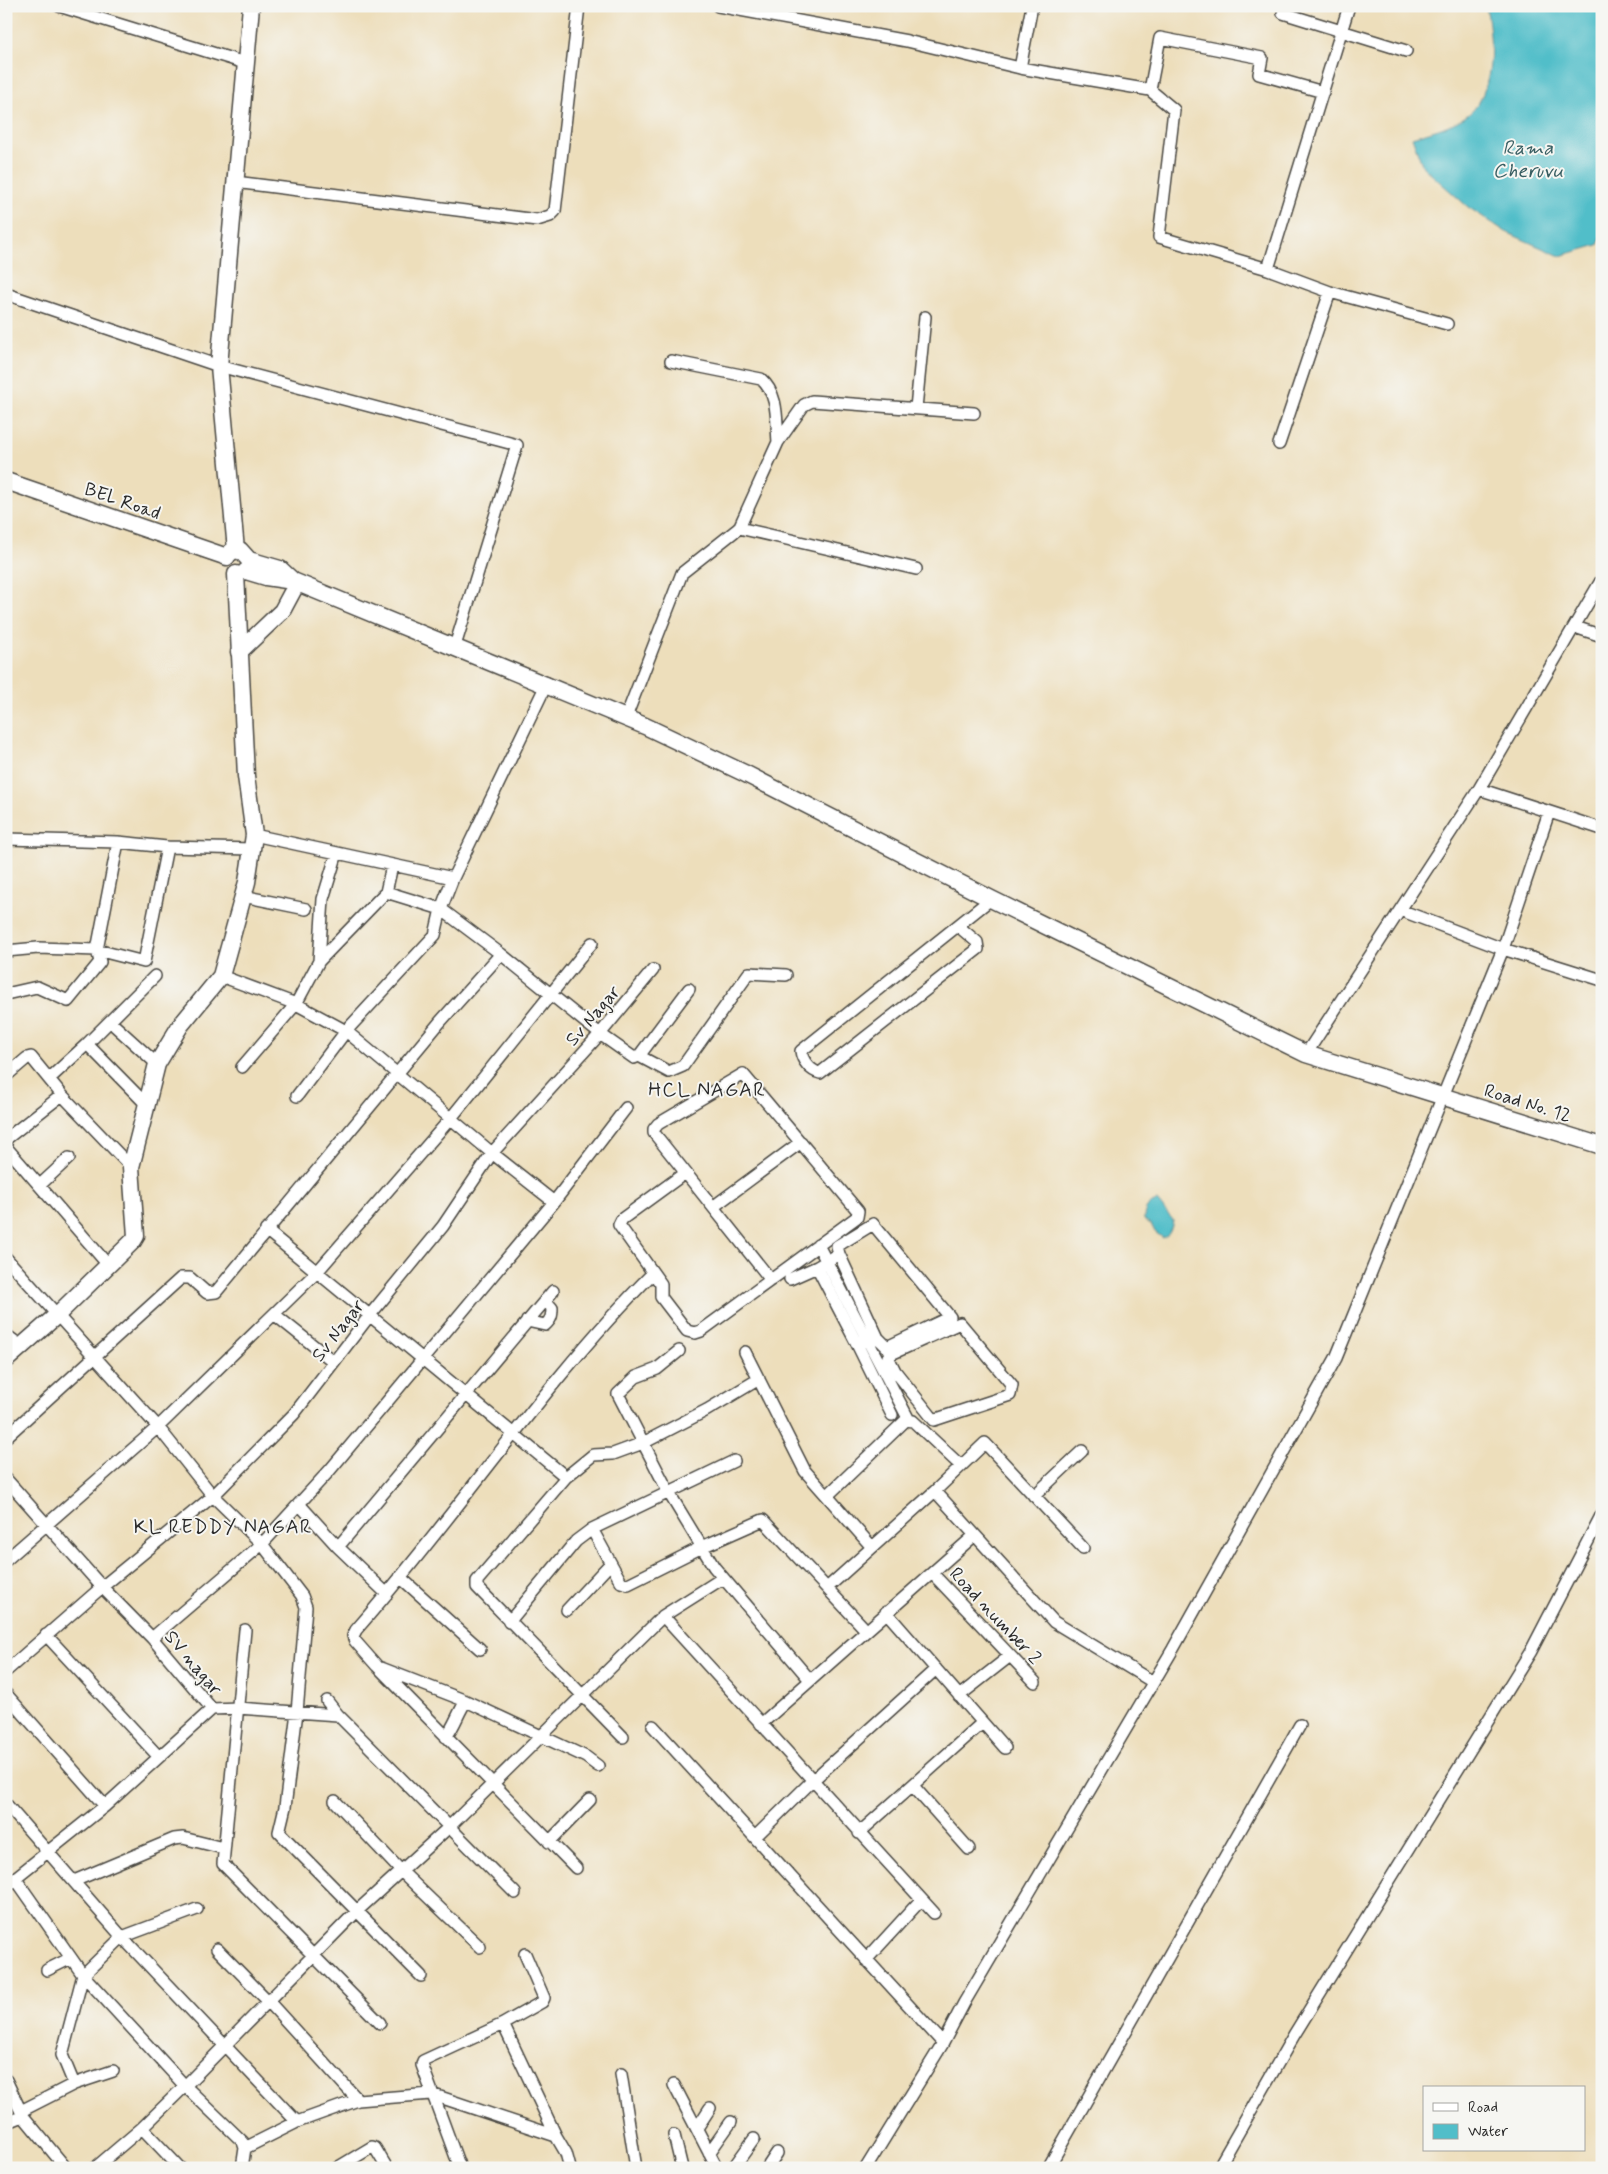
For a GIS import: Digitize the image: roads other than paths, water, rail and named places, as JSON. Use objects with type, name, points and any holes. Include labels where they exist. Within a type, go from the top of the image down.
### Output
[{"type":"street","points":[[59,6],[245,63]]},
{"type":"street","points":[[6,1360],[109,1266],[133,1242],[136,1236],[131,1167],[157,1064],[180,1026],[221,976],[243,896],[253,842],[246,776],[236,563],[219,366],[234,182],[252,6]]},
{"type":"street","points":[[234,182],[537,220],[550,216],[555,211],[579,6]]},
{"type":"street","points":[[718,6],[907,41],[1020,68],[1150,90],[1174,110],[1159,237],[1268,269],[1330,292],[1446,324]]},
{"type":"street","points":[[1020,68],[1032,6]]},
{"type":"street","points":[[1268,269],[1349,6]]},
{"type":"street","points":[[1283,14],[1406,51]]},
{"type":"street","points":[[1150,90],[1160,38],[1262,58],[1259,74],[1323,92]]},
{"type":"street","points":[[1279,444],[1330,292]]},
{"type":"street","points":[[6,294],[219,366],[517,445],[455,646]]},
{"type":"street","points":[[916,408],[925,316]]},
{"type":"street","points":[[672,361],[760,379],[770,387],[773,395],[778,442]]},
{"type":"street","points":[[626,717],[682,573],[739,528],[778,442],[804,405],[812,401],[974,413]]},
{"type":"street","name":"BEL Road","points":[[6,481],[181,546]]},
{"type":"street","name":"BEL Road","points":[[6,490],[236,563],[280,569],[295,582],[626,717],[744,772],[991,899]]},
{"type":"street","points":[[739,528],[916,569]]},
{"type":"street","points":[[1306,1054],[1479,788],[1602,579]]},
{"type":"street","points":[[239,652],[282,611],[295,582]]},
{"type":"street","points":[[1575,627],[1602,636]]},
{"type":"street","points":[[297,1096],[346,1031],[435,935],[441,909],[453,878],[546,683]]},
{"type":"street","points":[[1479,788],[1602,829]]},
{"type":"street","points":[[866,2168],[943,2042],[964,2003],[1153,1682],[1336,1358],[1503,949],[1549,812]]},
{"type":"street","points":[[6,839],[118,842],[167,847],[253,842],[337,853],[453,878]]},
{"type":"street","points":[[6,994],[37,987],[68,1001],[100,962],[97,950],[118,842]]},
{"type":"street","points":[[6,951],[38,948],[97,950],[144,962],[167,847]]},
{"type":"street","points":[[319,961],[323,899],[337,853]]},
{"type":"street","points":[[242,1067],[296,1004],[319,961],[386,892],[392,866]]},
{"type":"street","points":[[386,892],[441,909],[501,954],[600,1034],[634,1058],[639,1056],[690,989]]},
{"type":"street","points":[[243,896],[306,909]]},
{"type":"street","points":[[958,926],[977,942],[978,949],[820,1073],[812,1070],[802,1056],[801,1051],[991,899]]},
{"type":"street","name":"Road No. 12","points":[[991,899],[1306,1054],[1602,1146]]},
{"type":"street","points":[[1400,910],[1503,949],[1602,980]]},
{"type":"street","points":[[6,1560],[158,1427],[317,1272],[450,1118],[592,943]]},
{"type":"street","points":[[6,1437],[181,1278],[190,1278],[208,1293],[216,1292],[440,1022],[501,954]]},
{"type":"street","name":"Sv Nagar","points":[[6,1671],[102,1587],[213,1496],[294,1414],[370,1315],[443,1226],[492,1153],[600,1034],[653,970]]},
{"type":"street","points":[[639,1056],[669,1072],[683,1066],[748,973],[786,975]]},
{"type":"street","points":[[50,1079],[155,976]]},
{"type":"street","points":[[221,976],[296,1004],[346,1031],[399,1073],[492,1153],[554,1202]]},
{"type":"street","points":[[115,1026],[157,1064]]},
{"type":"street","points":[[87,1044],[146,1103]]},
{"type":"street","points":[[6,1076],[27,1058],[31,1057],[62,1095],[131,1167]]},
{"type":"street","points":[[685,1173],[622,1219],[619,1225],[661,1284],[661,1297],[687,1331],[695,1333],[771,1280],[857,1218],[858,1211],[743,1074],[658,1124],[654,1129],[654,1133],[771,1280]]},
{"type":"street","points":[[6,1140],[62,1095]]},
{"type":"street","points":[[152,1638],[262,1544],[299,1504],[554,1202],[626,1108]]},
{"type":"street","points":[[713,1207],[801,1142]]},
{"type":"street","points":[[6,1147],[109,1266]]},
{"type":"street","points":[[40,1185],[68,1158]]},
{"type":"street","points":[[873,1224],[950,1317],[887,1347],[873,1339],[838,1254],[837,1246],[873,1224]]},
{"type":"street","points":[[266,1230],[566,1478]]},
{"type":"street","points":[[818,1245],[873,1339],[890,1373],[909,1420],[961,1466]]},
{"type":"street","points":[[790,1278],[817,1267],[838,1254]]},
{"type":"street","points":[[6,1258],[56,1316],[158,1427],[213,1496],[262,1544],[302,1596],[306,1606],[297,1712],[285,1807],[279,1832],[421,1976]]},
{"type":"street","points":[[817,1267],[892,1415]]},
{"type":"street","points":[[576,1868],[491,1784],[377,1666],[355,1641],[354,1636],[356,1630],[387,1594],[512,1433],[630,1296],[653,1273]]},
{"type":"street","points":[[338,1547],[465,1394],[527,1321],[549,1296],[552,1316],[549,1322],[538,1326],[527,1321]]},
{"type":"street","points":[[274,1314],[334,1362]]},
{"type":"street","points":[[960,1323],[1012,1385],[1010,1395],[934,1420],[890,1373],[888,1356],[960,1323]]},
{"type":"street","points":[[6,1335],[21,1346]]},
{"type":"street","points":[[856,1342],[873,1339]]},
{"type":"street","points":[[679,1351],[657,1369],[636,1377],[618,1394],[669,1493],[702,1547],[723,1578],[810,1680]]},
{"type":"street","points":[[745,1352],[805,1471],[872,1547]]},
{"type":"street","points":[[623,1737],[509,1622],[477,1587],[477,1581],[566,1478],[593,1455],[613,1454],[643,1443],[707,1410],[759,1379]]},
{"type":"street","points":[[827,1496],[903,1422],[909,1420]]},
{"type":"street","points":[[827,1588],[935,1491],[985,1443],[1083,1548]]},
{"type":"street","points":[[1034,1496],[1082,1451]]},
{"type":"street","points":[[509,1622],[576,1541],[592,1529],[734,1461]]},
{"type":"street","name":"SV nagar","points":[[6,1479],[102,1587],[152,1638],[212,1709],[105,1806],[15,1878],[6,1889]]},
{"type":"street","points":[[935,1491],[1054,1622],[1153,1682]]},
{"type":"street","points":[[299,1504],[338,1547],[387,1594]]},
{"type":"street","points":[[1218,2168],[1294,2035],[1531,1651],[1602,1514]]},
{"type":"street","points":[[592,1529],[621,1582],[628,1584],[702,1547],[763,1520],[866,1630]]},
{"type":"street","points":[[761,1724],[975,1535]]},
{"type":"street","points":[[567,1610],[610,1564]]},
{"type":"street","name":"Road number 2","points":[[932,1573],[1035,1682]]},
{"type":"street","points":[[400,1577],[480,1649]]},
{"type":"street","points":[[95,2168],[142,2128],[269,2002],[357,1911],[448,1828],[663,1616],[723,1578]]},
{"type":"street","points":[[886,1612],[1005,1748]]},
{"type":"street","points":[[663,1616],[920,1901],[934,1914]]},
{"type":"street","points":[[245,1630],[222,1859],[225,1867],[380,2023]]},
{"type":"street","points":[[46,1635],[159,1757]]},
{"type":"street","points":[[959,1696],[1010,1656]]},
{"type":"street","points":[[377,1666],[466,1701],[586,1757],[598,1766]]},
{"type":"street","points":[[755,1837],[812,1781],[936,1669]]},
{"type":"street","points":[[6,1694],[105,1806]]},
{"type":"street","points":[[328,1701],[338,1715],[448,1828],[515,1893]]},
{"type":"street","points":[[446,1737],[455,1725],[456,1716],[466,1701]]},
{"type":"street","points":[[212,1709],[238,1708],[338,1715]]},
{"type":"street","points":[[859,1833],[982,1723]]},
{"type":"street","points":[[1048,2168],[1300,1725]]},
{"type":"street","points":[[653,1726],[943,2042]]},
{"type":"street","points":[[913,1786],[968,1849]]},
{"type":"street","points":[[549,1842],[590,1800]]},
{"type":"street","points":[[335,1801],[401,1871],[480,1947]]},
{"type":"street","points":[[6,1804],[122,1937],[226,2044],[297,2122]]},
{"type":"street","points":[[74,1881],[174,1839],[183,1838],[223,1848]]},
{"type":"street","points":[[15,1878],[83,1975],[185,2086],[243,2142],[245,2148],[242,2168]]},
{"type":"street","points":[[866,1960],[920,1901]]},
{"type":"street","points":[[74,2084],[62,2055],[83,1975],[122,1937],[197,1909]]},
{"type":"street","points":[[217,1950],[269,2002],[358,2100]]},
{"type":"street","points":[[460,2168],[431,2094],[422,2065],[423,2061],[536,2007],[544,1998],[525,1954]]},
{"type":"street","points":[[47,1970],[71,1958]]},
{"type":"street","points":[[503,2024],[556,2136],[566,2153],[570,2168]]},
{"type":"street","points":[[6,2123],[74,2084],[113,2071]]},
{"type":"street","points":[[621,2074],[636,2168]]},
{"type":"street","points":[[6,2080],[22,2114],[66,2168]]},
{"type":"street","points":[[674,2084],[717,2168]]},
{"type":"street","points":[[245,2148],[297,2122],[358,2100],[431,2094],[556,2136]]},
{"type":"street","points":[[697,2128],[710,2108]]},
{"type":"street","points":[[709,2153],[731,2122]]},
{"type":"street","points":[[142,2128],[180,2168]]},
{"type":"street","points":[[674,2135],[682,2168]]},
{"type":"street","points":[[733,2168],[754,2139]]},
{"type":"street","points":[[337,2168],[372,2147],[375,2148],[386,2168]]},
{"type":"street","points":[[767,2168],[777,2153]]},
{"type":"water","name":"Rama Cheruvu","points":[[1486,6],[1602,6],[1602,234],[1598,245],[1560,256],[1506,232],[1468,207],[1423,167],[1412,137],[1448,126],[1465,117],[1477,105],[1483,94],[1489,70],[1491,44]]},
{"type":"water","points":[[1157,1201],[1173,1220],[1169,1233],[1163,1238],[1155,1232],[1151,1224],[1144,1220],[1147,1208]]},
{"type":"district","name":"HCL NAGAR","points":[[707,1089]]},
{"type":"district","name":"KL REDDY NAGAR","points":[[223,1526]]}]
